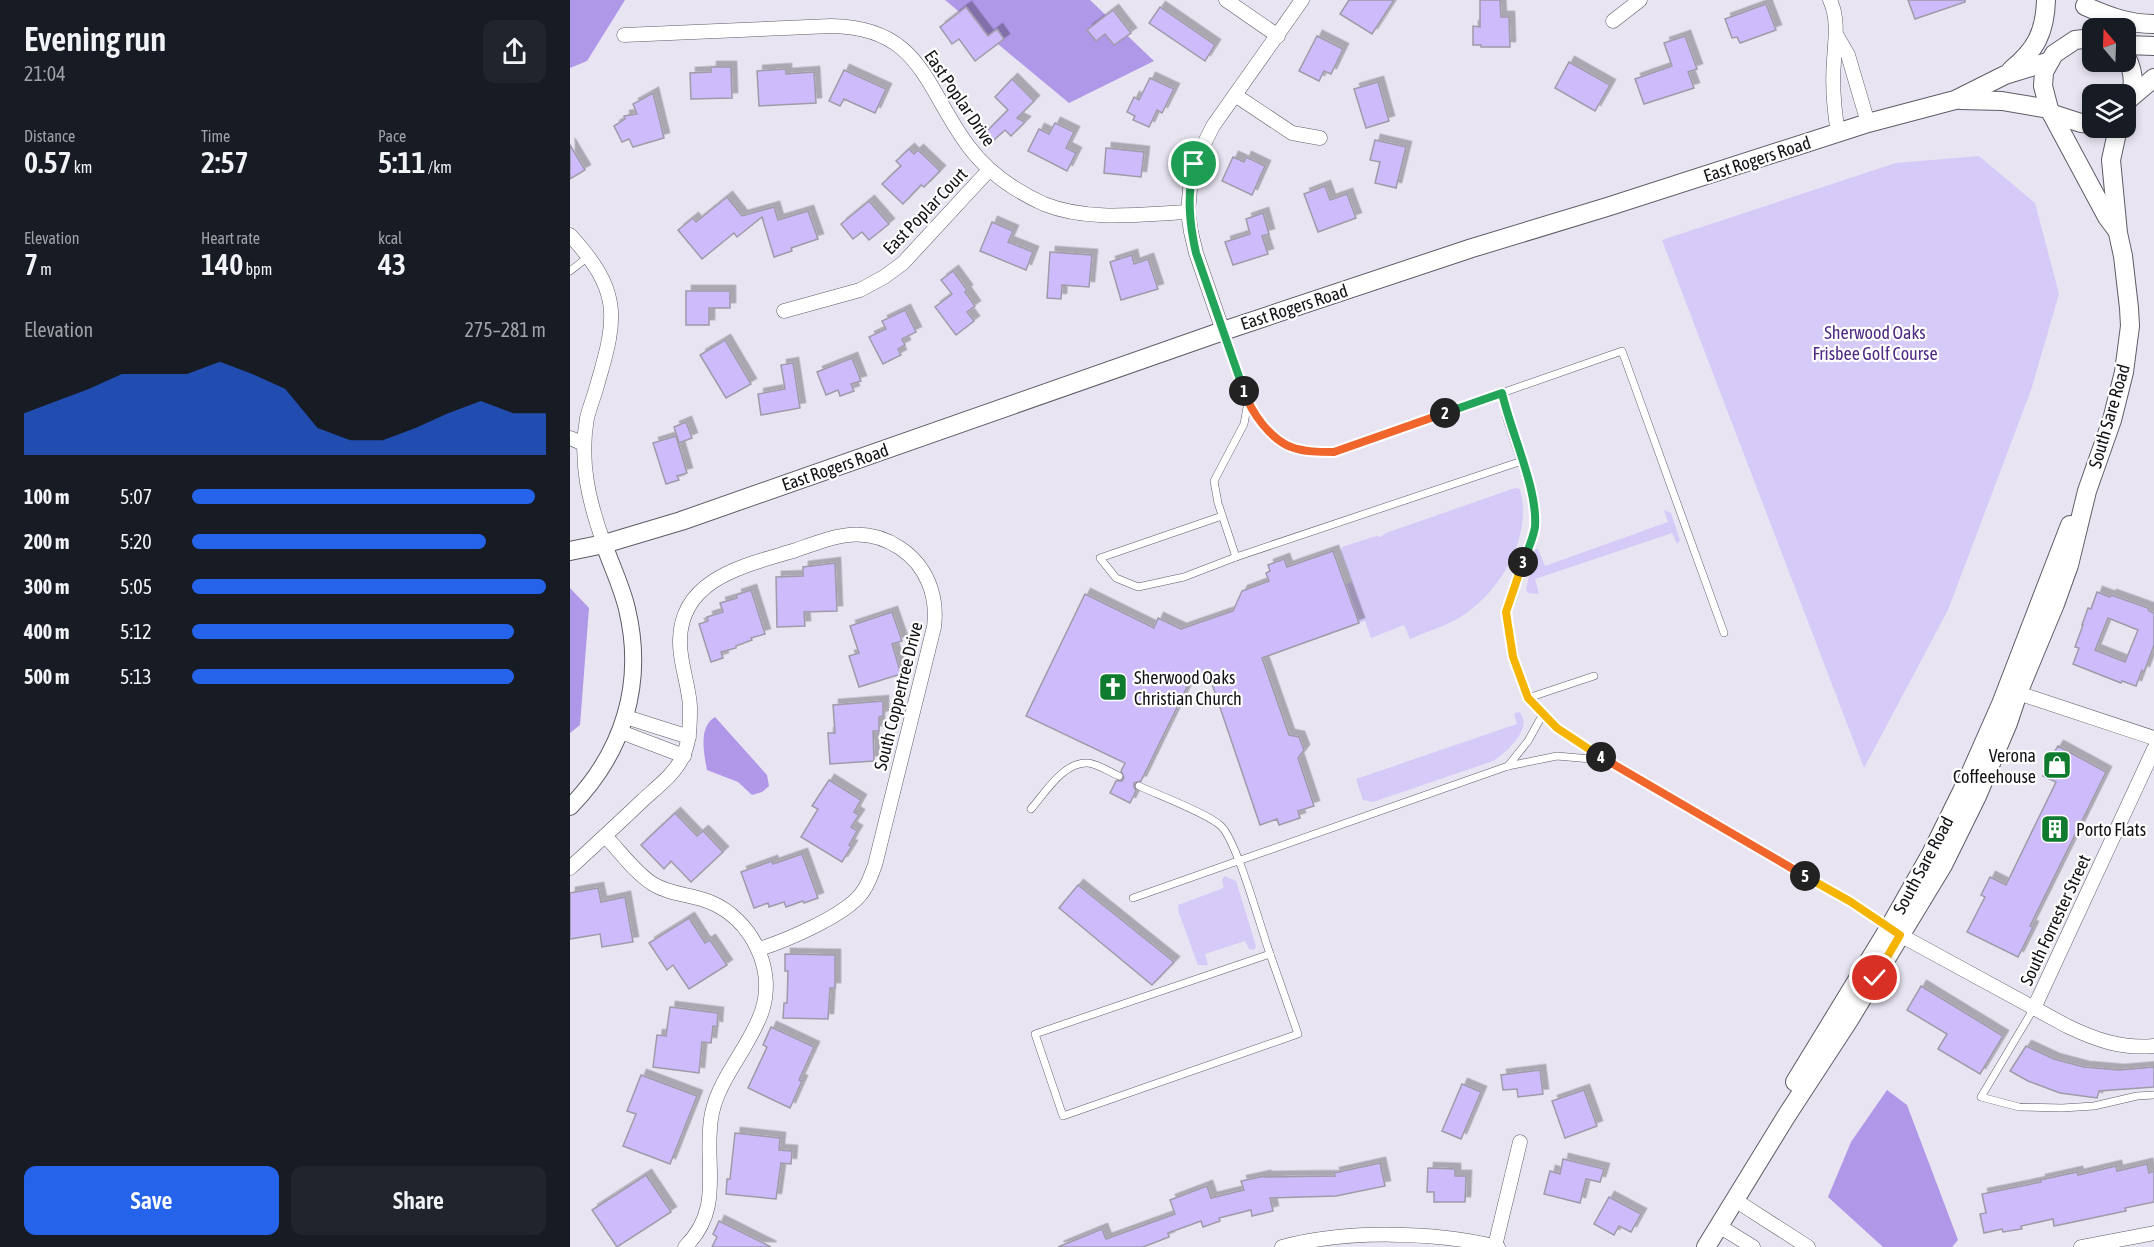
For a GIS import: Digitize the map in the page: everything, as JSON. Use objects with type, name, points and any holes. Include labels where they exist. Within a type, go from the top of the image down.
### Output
[{"type":"main road","points":[[2047,0],[2052,57]]},
{"type":"main road","points":[[2005,75],[2024,60],[2037,43],[2042,31],[2047,0]]},
{"type":"main road","points":[[2082,3],[2117,20],[2154,24]]},
{"type":"main road","points":[[2082,3],[2092,18]]},
{"type":"main road","name":"East Rogers Road","points":[[570,551],[604,544],[681,521],[1224,331],[1472,248],[1838,132],[1955,100],[2005,75],[2052,57],[2074,40],[2082,39]]},
{"type":"main road","points":[[2136,45],[2154,46]]},
{"type":"main road","name":"South Sare Road","points":[[2052,57],[2044,72],[2043,86],[2051,111],[2107,217],[2118,233]]},
{"type":"main road","points":[[2136,94],[2154,78]]},
{"type":"main road","name":"East Rogers Road","points":[[1955,100],[2002,101],[2051,111],[2082,123]]},
{"type":"main road","name":"South Sare Road","points":[[1693,1247],[1894,932],[1948,855],[2000,744],[2012,691],[2055,604],[2069,565],[2087,491],[2112,420],[2124,372],[2130,326],[2111,160],[2116,138]]},
{"type":"main road","name":"South Sare Road","points":[[1706,1247],[1850,1020],[1894,932]]},
{"type":"street","points":[[1226,0],[1278,36]]},
{"type":"street","points":[[1224,331],[1196,253],[1188,212],[1191,178],[1197,155],[1209,134],[1302,0]]},
{"type":"street","points":[[1613,21],[1640,0]]},
{"type":"street","points":[[1830,0],[1834,8],[1837,36],[1834,62],[1834,112],[1838,132]]},
{"type":"street","name":"East Poplar Drive","points":[[624,35],[831,26],[856,27],[872,32],[891,40],[918,64],[958,132],[990,171],[1027,195],[1065,210],[1103,215],[1188,212]]},
{"type":"street","points":[[1837,36],[1848,55],[1868,123]]},
{"type":"street","points":[[1235,95],[1292,133],[1320,138]]},
{"type":"street","name":"East Poplar Court","points":[[784,311],[860,290],[884,278],[903,263],[990,171]]},
{"type":"street","points":[[570,235],[588,257],[606,287],[612,318],[610,342],[588,417],[584,444],[587,487],[604,544],[627,607],[631,630],[631,691],[623,725],[603,767],[589,787],[570,807]]},
{"type":"street","points":[[570,438],[584,444]]},
{"type":"street","name":"South Coppertree Drive","points":[[570,868],[669,776],[684,756],[689,737],[690,697],[681,656],[680,629],[688,606],[707,585],[736,569],[836,537],[863,534],[888,541],[914,559],[924,572],[935,601],[934,627],[870,878],[860,895],[836,914],[778,943],[759,949]]},
{"type":"street","points":[[2012,691],[2154,738]]},
{"type":"street","points":[[623,725],[689,737]]},
{"type":"street","points":[[623,725],[684,756]]},
{"type":"street","name":"South Forrester Street","points":[[2034,1008],[2154,749]]},
{"type":"street","points":[[605,836],[650,882],[671,892],[710,902],[730,914],[747,931],[759,949],[765,978],[765,1000],[756,1023],[715,1101],[710,1124],[709,1205],[702,1223],[685,1247]]},
{"type":"street","points":[[1894,932],[2067,1026],[2113,1044],[2136,1047],[2154,1046]]},
{"type":"street","points":[[1282,1247],[1323,1239],[1378,1235],[1444,1239],[1497,1246],[1520,1142]]},
{"type":"street","points":[[1735,1200],[1808,1247]]},
{"type":"street","points":[[1719,1226],[1754,1247]]},
{"type":"street","points":[[2081,1247],[2154,1233]]},
{"type":"lane","points":[[570,271],[588,257]]},
{"type":"lane","points":[[1224,331],[1248,402],[1261,422],[1291,447],[1315,452],[1334,452],[1622,351],[1724,633]]},
{"type":"lane","points":[[1502,393],[1507,419],[1534,500],[1535,529],[1506,612],[1513,657],[1528,698],[1557,728],[1604,760],[1851,902],[1894,932]]},
{"type":"lane","points":[[1236,557],[1222,516],[1214,480],[1244,424],[1248,402]]},
{"type":"lane","points":[[1222,516],[1100,558],[1116,578],[1138,587],[1184,577],[1236,557],[1521,461]]},
{"type":"lane","points":[[1528,698],[1594,676]]},
{"type":"lane","points":[[1508,766],[1528,741],[1543,714]]},
{"type":"lane","points":[[1133,898],[1508,766],[1557,756],[1604,760]]},
{"type":"lane","points":[[1031,809],[1059,776],[1074,764],[1089,763],[1119,776]]},
{"type":"lane","points":[[1139,786],[1221,826],[1232,843],[1298,1034],[1063,1116],[1035,1034],[1270,954]]},
{"type":"lane","points":[[2034,1008],[1981,1097],[2019,1107],[2062,1108],[2094,1106],[2138,1096],[2154,1095]]},
{"type":"green space","name":"Sherwood Oaks Frisbee Golf Course","points":[[1979,156],[2035,203],[2059,294],[2031,390],[1948,610],[1864,768],[1662,240],[1896,163]]},
{"type":"green space","points":[[1515,488],[1520,489],[1523,507],[1518,542],[1502,576],[1479,603],[1459,618],[1410,639],[1404,625],[1371,638],[1365,621],[1359,623],[1346,584],[1352,582],[1341,552],[1342,547],[1376,536],[1380,537]]},
{"type":"green space","points":[[1664,510],[1671,513],[1680,540],[1677,544],[1672,533],[1535,579],[1539,594],[1529,593],[1526,590],[1535,549],[1538,549],[1545,566],[1668,522]]},
{"type":"green space","points":[[1519,712],[1523,718],[1521,732],[1511,746],[1493,761],[1373,802],[1363,800],[1356,779],[1517,724],[1514,714]]},
{"type":"green space","points":[[1224,876],[1236,881],[1256,946],[1254,950],[1249,949],[1245,941],[1205,954],[1208,965],[1198,965],[1178,905],[1221,889],[1224,887],[1222,881]]},
{"type":"shaded area","points":[[570,0],[625,0],[587,61],[570,68]]},
{"type":"shaded area","points":[[945,0],[1090,0],[1154,61],[1069,103]]},
{"type":"shaded area","points":[[570,588],[589,608],[580,725],[570,733]]},
{"type":"shaded area","points":[[715,717],[767,775],[769,786],[762,792],[752,795],[738,782],[707,770],[704,734],[706,727]]},
{"type":"shaded area","points":[[1887,1090],[1907,1105],[1958,1240],[1952,1247],[1883,1247],[1828,1197],[1851,1142]]},
{"type":"building","points":[[1349,0],[1394,0],[1372,34],[1340,14]]},
{"type":"building","points":[[1480,0],[1500,0],[1501,17],[1509,17],[1510,47],[1473,45],[1473,26],[1480,27]]},
{"type":"building","points":[[1908,0],[1965,0],[1965,2],[1915,19]]},
{"type":"building","points":[[1766,4],[1776,30],[1740,43],[1737,37],[1732,38],[1725,19]]},
{"type":"building","points":[[966,7],[988,36],[997,29],[1004,39],[975,61],[959,39],[952,44],[940,27]]},
{"type":"building","points":[[1160,7],[1215,45],[1205,61],[1149,23]]},
{"type":"building","points":[[1113,10],[1131,33],[1114,45],[1105,34],[1096,41],[1087,30]]},
{"type":"building","points":[[1317,36],[1343,49],[1331,74],[1324,71],[1319,81],[1299,71]]},
{"type":"building","points":[[1685,36],[1697,69],[1688,72],[1694,88],[1644,104],[1635,79],[1672,66],[1664,43]]},
{"type":"building","points":[[1569,62],[1610,85],[1595,111],[1555,88]]},
{"type":"building","points":[[711,67],[731,67],[732,98],[691,99],[690,73],[711,72]]},
{"type":"building","points":[[786,69],[786,74],[814,72],[816,103],[759,106],[757,71]]},
{"type":"building","points":[[844,70],[886,89],[875,113],[844,99],[840,106],[829,101]]},
{"type":"building","points":[[1150,78],[1174,89],[1162,113],[1157,110],[1149,127],[1133,120],[1135,116],[1127,112],[1134,97],[1139,100]]},
{"type":"building","points":[[1012,79],[1034,101],[1017,118],[1025,122],[1011,136],[1005,130],[994,140],[986,132],[1008,110],[995,97]]},
{"type":"building","points":[[1378,82],[1389,121],[1366,128],[1354,89]]},
{"type":"building","points":[[653,93],[664,138],[633,147],[629,139],[622,142],[614,126],[625,119],[624,116],[637,114],[633,104]]},
{"type":"building","points":[[1055,123],[1074,132],[1066,148],[1076,153],[1067,171],[1028,151],[1039,129],[1049,134]]},
{"type":"building","points":[[1375,140],[1406,147],[1396,188],[1375,183],[1380,162],[1370,160]]},
{"type":"building","points":[[570,145],[585,170],[570,179]]},
{"type":"building","points":[[1106,148],[1144,152],[1141,177],[1104,173]]},
{"type":"building","points":[[909,149],[914,154],[918,150],[940,171],[924,187],[921,185],[903,204],[882,184],[901,166],[896,161]]},
{"type":"building","points":[[1233,157],[1244,162],[1246,157],[1265,166],[1252,195],[1222,181]]},
{"type":"building","points":[[1325,186],[1330,200],[1347,194],[1356,218],[1318,232],[1304,194]]},
{"type":"building","points":[[727,197],[742,216],[774,207],[778,220],[808,211],[818,239],[791,248],[792,251],[774,257],[762,217],[737,237],[734,233],[702,259],[678,230],[693,218],[696,222]]},
{"type":"building","points":[[869,201],[889,224],[869,240],[862,232],[853,239],[841,224]]},
{"type":"building","points":[[1263,213],[1269,234],[1262,236],[1268,254],[1233,265],[1225,242],[1250,234],[1246,219]]},
{"type":"building","points":[[992,222],[1013,231],[1008,242],[1033,252],[1026,270],[980,251]]},
{"type":"building","points":[[1050,252],[1092,255],[1089,287],[1062,285],[1061,299],[1047,298]]},
{"type":"building","points":[[1132,255],[1134,264],[1148,259],[1158,289],[1121,300],[1110,262]]},
{"type":"building","points":[[953,271],[975,306],[967,312],[974,321],[956,335],[935,307],[952,294],[941,280]]},
{"type":"building","points":[[686,291],[730,291],[730,308],[709,308],[709,325],[686,325]]},
{"type":"building","points":[[905,310],[916,332],[902,339],[905,345],[898,349],[901,355],[883,364],[869,337],[886,329],[882,321]]},
{"type":"building","points":[[725,340],[751,384],[726,398],[700,355]]},
{"type":"building","points":[[852,358],[861,381],[851,384],[854,391],[840,396],[838,390],[826,395],[817,372]]},
{"type":"building","points":[[793,363],[800,408],[761,415],[758,394],[785,389],[781,365]]},
{"type":"building","points":[[686,422],[692,438],[679,443],[674,427]]},
{"type":"building","points":[[676,436],[687,473],[677,476],[679,480],[666,484],[653,443]]},
{"type":"building","name":"Sherwood Oaks Christian Church","points":[[1333,551],[1359,623],[1262,658],[1289,735],[1299,737],[1304,750],[1298,758],[1314,806],[1298,811],[1300,818],[1279,825],[1277,819],[1260,825],[1210,678],[1188,685],[1141,781],[1134,783],[1136,791],[1130,803],[1110,793],[1116,781],[1122,781],[1124,778],[1121,771],[1125,763],[1026,716],[1085,594],[1154,628],[1158,618],[1181,629],[1233,611],[1242,591],[1269,581],[1266,573],[1270,571],[1268,565],[1284,559],[1287,567]]},
{"type":"building","points":[[835,563],[837,611],[804,612],[805,626],[777,627],[776,577],[803,576],[803,567]]},
{"type":"building","points":[[751,590],[765,634],[751,638],[752,640],[736,648],[721,652],[723,658],[711,662],[699,624],[708,621],[707,617],[723,612],[720,603],[737,598],[736,595]]},
{"type":"building","points":[[2097,592],[2148,608],[2154,613],[2154,645],[2136,686],[2122,681],[2121,683],[2073,664],[2079,648],[2075,647],[2082,625],[2088,608],[2091,609]],"holes":[[[2108,618],[2138,630],[2125,662],[2095,650]]]},
{"type":"building","points":[[892,612],[902,641],[892,644],[901,674],[859,687],[849,656],[859,653],[850,626]]},
{"type":"building","points":[[883,701],[883,716],[879,717],[879,731],[873,731],[874,761],[830,764],[828,733],[835,733],[833,705]]},
{"type":"building","name":"Porto Flats","points":[[2058,746],[2106,772],[2030,926],[2033,927],[2018,957],[1967,932],[1985,897],[1981,895],[1990,877],[2006,885],[2056,782],[2043,776]]},
{"type":"building","points":[[829,780],[861,800],[854,812],[859,815],[851,827],[857,831],[849,845],[852,846],[842,862],[801,837],[818,809],[812,806]]},
{"type":"building","points":[[675,813],[697,836],[703,831],[723,852],[691,882],[671,861],[664,869],[641,845]]},
{"type":"building","points":[[802,854],[818,898],[786,907],[784,902],[769,907],[768,903],[754,908],[741,872]]},
{"type":"building","points":[[1078,885],[1174,962],[1152,985],[1059,908]]},
{"type":"building","points":[[598,888],[601,902],[625,897],[633,942],[602,947],[600,934],[570,939],[570,893]]},
{"type":"building","points":[[689,918],[705,943],[710,940],[727,965],[689,989],[673,965],[667,970],[649,943]]},
{"type":"building","points":[[785,954],[835,955],[835,988],[830,988],[828,1019],[783,1018],[784,1003],[787,1003],[788,971],[785,971]]},
{"type":"building","points":[[1921,986],[2003,1036],[1980,1074],[1938,1049],[1947,1034],[1907,1010]]},
{"type":"building","points":[[670,1007],[718,1013],[717,1027],[713,1026],[711,1043],[702,1042],[699,1073],[653,1067],[657,1035],[666,1036]]},
{"type":"building","points":[[771,1027],[814,1047],[799,1080],[802,1081],[790,1108],[748,1088],[767,1047],[763,1045]]},
{"type":"building","points":[[2026,1046],[2054,1059],[2084,1067],[2119,1070],[2154,1067],[2154,1087],[2099,1091],[2097,1098],[2060,1093],[2028,1081],[2010,1071]]},
{"type":"building","points":[[1540,1070],[1543,1094],[1518,1097],[1517,1089],[1503,1090],[1501,1075]]},
{"type":"building","points":[[641,1075],[697,1096],[670,1164],[623,1146],[636,1114],[627,1111]]},
{"type":"building","points":[[1462,1084],[1481,1092],[1461,1139],[1442,1131]]},
{"type":"building","points":[[1584,1090],[1597,1126],[1565,1138],[1552,1101]]},
{"type":"building","points":[[735,1133],[780,1138],[779,1150],[792,1151],[791,1164],[781,1163],[776,1199],[726,1194]]},
{"type":"building","points":[[1563,1159],[1604,1169],[1600,1182],[1586,1179],[1580,1203],[1544,1194],[1550,1171],[1560,1174]]},
{"type":"building","points":[[1380,1163],[1385,1186],[1336,1196],[1270,1198],[1273,1211],[1252,1216],[1251,1210],[1219,1218],[1220,1221],[1203,1227],[1201,1221],[1168,1233],[1169,1237],[1143,1247],[1058,1247],[1102,1229],[1106,1239],[1175,1214],[1170,1200],[1207,1186],[1211,1198],[1244,1190],[1241,1181],[1265,1176],[1335,1176],[1334,1173]]},
{"type":"building","points":[[2147,1164],[2149,1173],[2154,1171],[2154,1202],[2125,1208],[2126,1211],[2054,1226],[2053,1219],[2021,1226],[2022,1229],[2003,1232],[2002,1229],[1984,1233],[1980,1214],[1986,1213],[1982,1194],[2077,1172],[2078,1175],[2116,1166],[2117,1171]]},
{"type":"building","points":[[1428,1168],[1455,1169],[1455,1176],[1466,1176],[1465,1202],[1434,1202],[1434,1192],[1427,1192]]},
{"type":"building","points":[[646,1175],[671,1212],[617,1247],[592,1210]]},
{"type":"building","points":[[1609,1197],[1641,1214],[1631,1232],[1619,1226],[1614,1235],[1594,1224]]},
{"type":"building","points":[[719,1221],[771,1247],[712,1247],[717,1237],[713,1234]]},
{"type":"place","name":"Sherwood Oaks Christian Church","points":[[1113,687]]},
{"type":"place","name":"Verona Coffeehouse","points":[[2057,765]]},
{"type":"place","name":"Porto Flats","points":[[2055,829]]},
{"type":"route","points":[[1194,164],[1188,212],[1196,253],[1248,402],[1261,422],[1291,447],[1315,452],[1334,452],[1502,393],[1507,419],[1534,500],[1535,529],[1506,612],[1513,657],[1528,698],[1557,728],[1617,768],[1851,902],[1900,935],[1875,978]]}]
